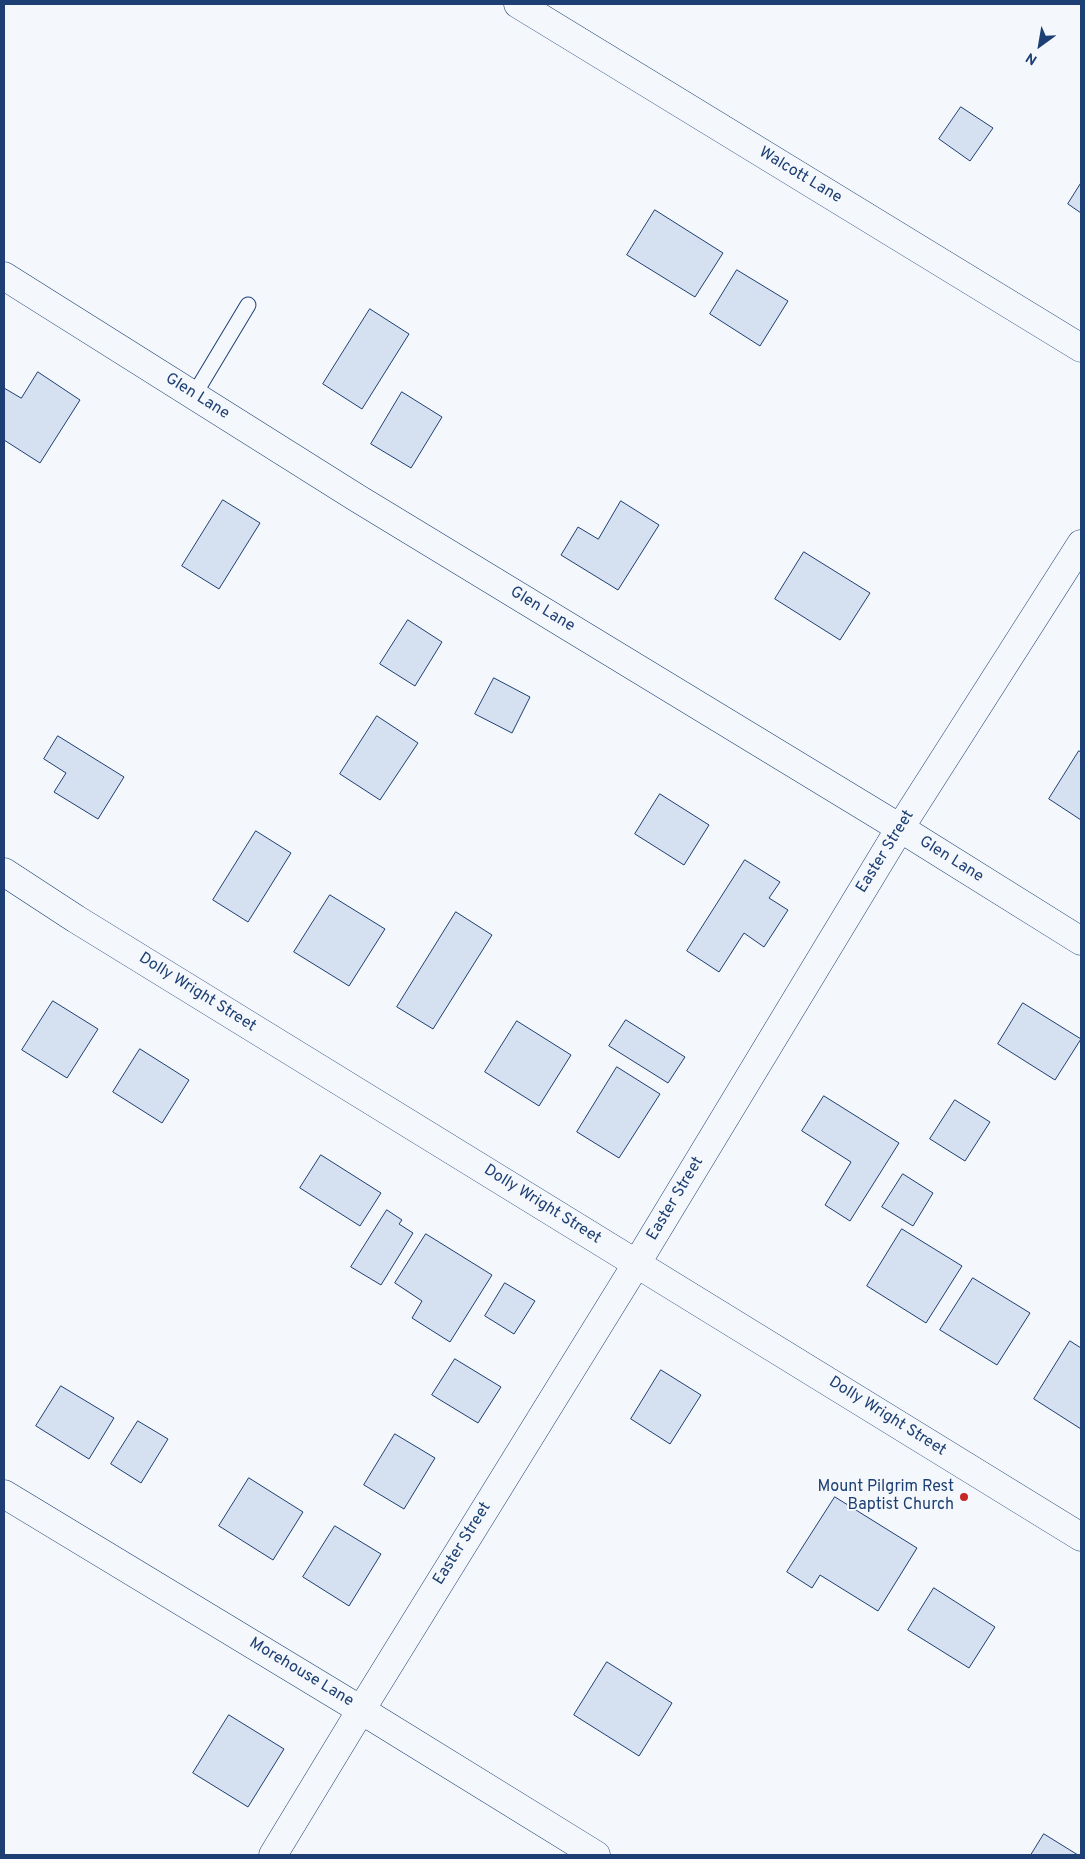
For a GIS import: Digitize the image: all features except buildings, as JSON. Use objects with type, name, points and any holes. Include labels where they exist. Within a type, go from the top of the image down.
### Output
[{"type":"street","name":"Walcott Lane","points":[[518,4],[1081,348]]},
{"type":"street","name":"Glen Lane","points":[[4,276],[358,498],[900,828],[1081,941]]},
{"type":"street","name":"Easter Street","points":[[273,1855],[637,1263],[900,828],[1081,544]]},
{"type":"street","name":"Dolly Wright Street","points":[[4,872],[76,919],[1081,1537]]},
{"type":"street","name":"Morehouse Lane","points":[[4,1494],[596,1855]]},
{"type":"lane","points":[[194,395],[248,306]]},
{"type":"place","name":"Mount Pilgrim Rest Baptist Church","points":[[964,1497]]}]
